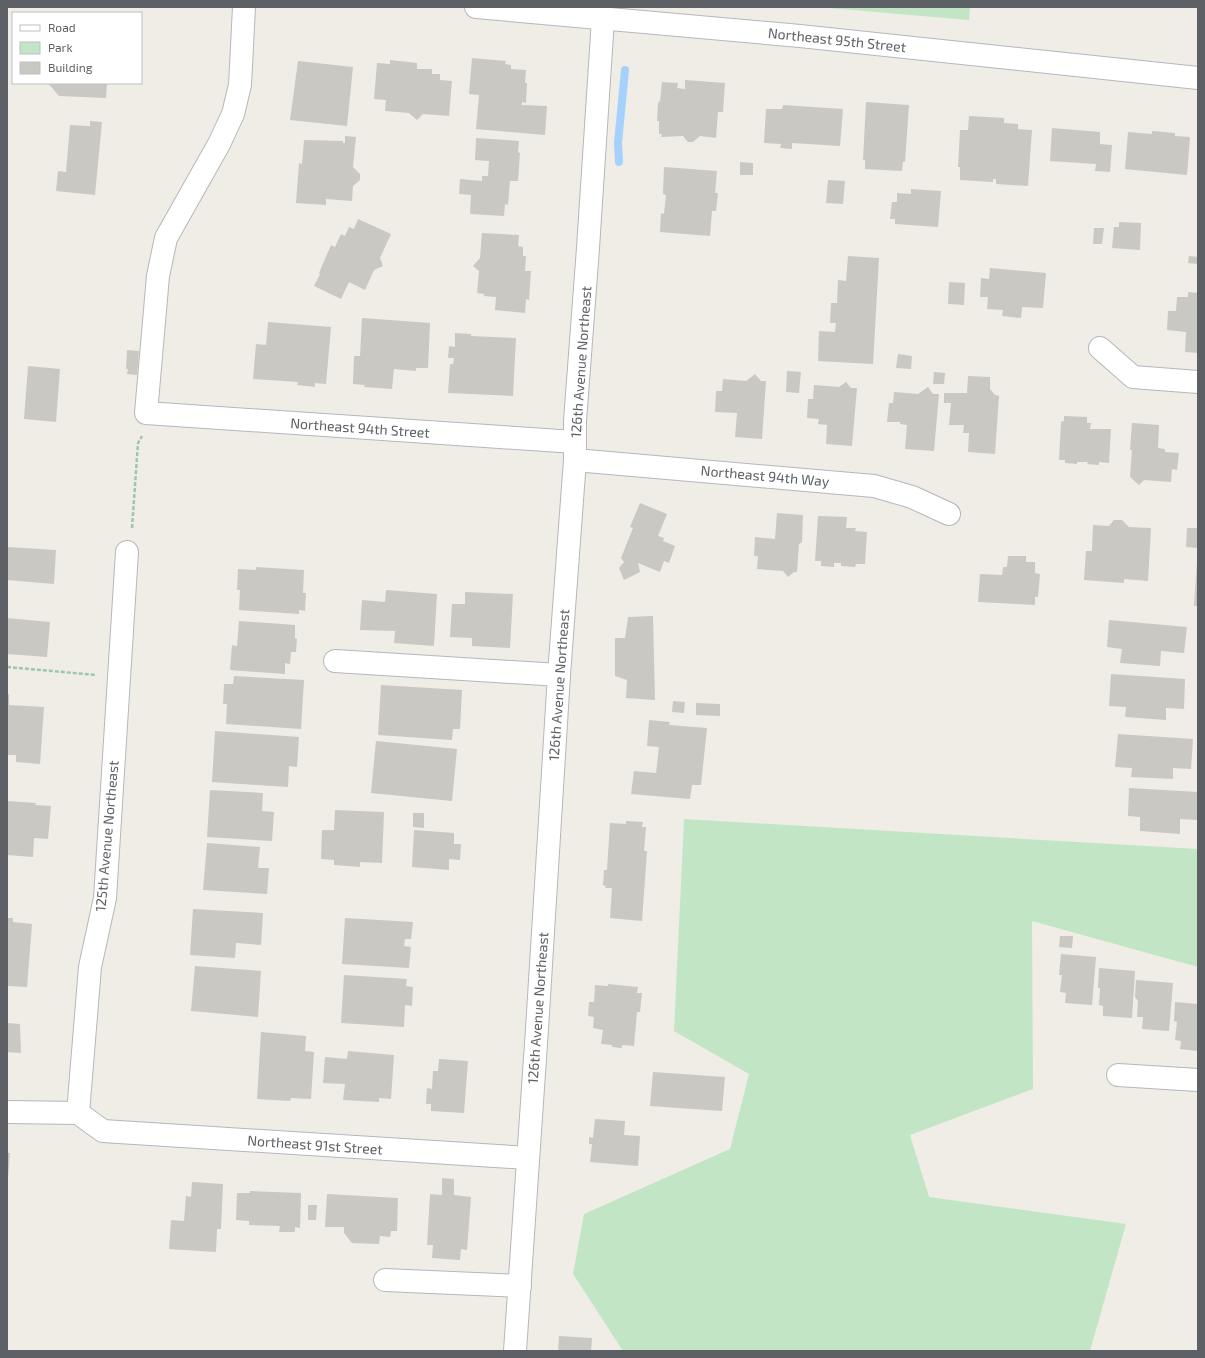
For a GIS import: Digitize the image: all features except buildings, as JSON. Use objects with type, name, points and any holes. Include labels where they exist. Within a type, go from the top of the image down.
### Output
[{"type":"street","points":[[145,423],[158,276],[166,238],[219,144],[233,114],[240,85],[244,7]]},
{"type":"street","name":"Northeast 95th Street","points":[[476,7],[800,36],[1198,78]]},
{"type":"street","name":"126th Avenue Northeast","points":[[515,1351],[575,451],[575,421],[587,271],[603,19]]},
{"type":"street","points":[[1100,348],[1133,377],[1198,382]]},
{"type":"street","name":"Northeast 94th Street","points":[[145,423],[575,451]]},
{"type":"street","name":"Northeast 94th Way","points":[[575,451],[874,486],[912,497],[949,514]]},
{"type":"street","name":"125th Avenue Northeast","points":[[78,1114],[90,967],[105,898],[129,544]]},
{"type":"street","points":[[335,661],[559,675]]},
{"type":"street","points":[[1118,1075],[1198,1080]]},
{"type":"street","points":[[7,1112],[78,1114]]},
{"type":"street","name":"Northeast 91st Street","points":[[78,1114],[103,1130],[528,1158]]},
{"type":"street","points":[[385,1280],[520,1286]]},
{"type":"path","points":[[129,544],[138,443],[145,423]]},
{"type":"path","points":[[7,667],[98,675]]},
{"type":"green space","points":[[817,7],[970,7],[969,20]]},
{"type":"green space","points":[[684,819],[1198,849],[1198,967],[1032,921],[1033,1089],[910,1135],[929,1197],[1126,1224],[1090,1351],[623,1351],[573,1274],[584,1214],[730,1149],[749,1074],[674,1031]]},
{"type":"waterway","points":[[619,162],[618,143],[625,70]]}]
